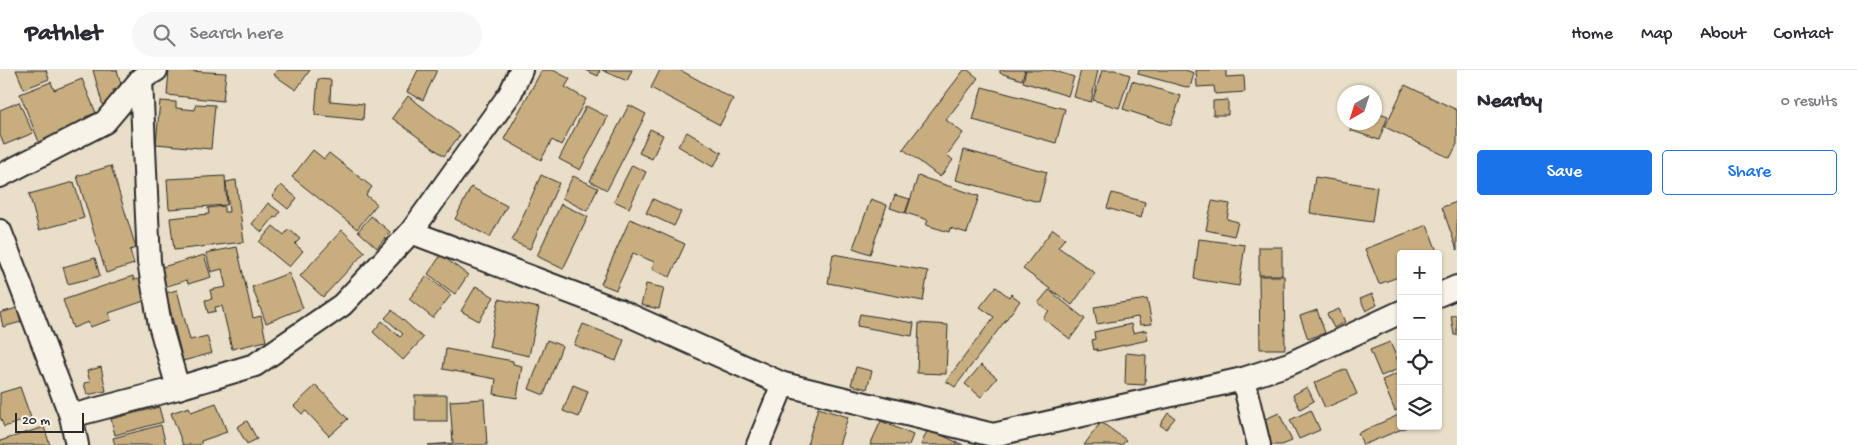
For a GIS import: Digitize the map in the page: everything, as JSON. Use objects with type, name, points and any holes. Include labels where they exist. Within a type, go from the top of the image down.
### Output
[{"type":"street","points":[[71,416],[178,388],[255,365],[342,305],[411,232],[510,94],[521,70]]},
{"type":"street","points":[[148,74],[149,262],[160,326],[178,388]]},
{"type":"street","points":[[0,176],[106,122],[148,74]]},
{"type":"street","points":[[0,231],[71,416],[78,445]]},
{"type":"street","points":[[411,232],[620,312],[783,384],[1000,440],[1243,379],[1289,364],[1397,314]]},
{"type":"street","points":[[1442,293],[1457,287]]},
{"type":"street","points":[[1243,379],[1259,445]]},
{"type":"street","points":[[758,445],[783,384]]},
{"type":"building","points":[[16,70],[46,70],[49,79],[24,89]]},
{"type":"building","points":[[93,70],[117,70],[122,88],[113,90],[117,106],[104,110]]},
{"type":"building","points":[[169,70],[226,73],[223,101],[167,95]]},
{"type":"building","points":[[277,70],[310,70],[296,90],[274,75]]},
{"type":"building","points":[[418,70],[437,70],[423,100],[407,92]]},
{"type":"building","points":[[542,70],[553,70],[570,79],[565,87],[586,99],[561,145],[552,140],[541,160],[504,139]]},
{"type":"building","points":[[585,70],[600,70],[598,76]]},
{"type":"building","points":[[602,70],[632,70],[627,81]]},
{"type":"building","points":[[660,70],[680,70],[733,99],[720,125],[651,88]]},
{"type":"building","points":[[964,70],[968,70],[978,78],[946,120],[963,133],[947,155],[953,160],[940,177],[903,149]]},
{"type":"building","points":[[1000,70],[1025,70],[1022,80],[1000,73]]},
{"type":"building","points":[[1026,70],[1052,70],[1074,77],[1068,96],[1023,82]]},
{"type":"building","points":[[1081,70],[1098,70],[1091,102],[1074,97]]},
{"type":"building","points":[[1102,70],[1115,70],[1130,75],[1119,108],[1093,100]]},
{"type":"building","points":[[1139,70],[1185,70],[1194,73],[1190,88],[1138,74]]},
{"type":"building","points":[[1196,70],[1226,70],[1226,77],[1244,76],[1245,92],[1215,94],[1214,86],[1197,87]]},
{"type":"building","points":[[82,79],[96,113],[85,117],[87,122],[39,142],[20,94],[51,82],[54,90]]},
{"type":"building","points":[[318,79],[331,80],[330,101],[364,104],[363,120],[315,115]]},
{"type":"building","points":[[1132,81],[1181,96],[1171,125],[1123,109]]},
{"type":"building","points":[[1405,85],[1457,110],[1457,144],[1450,158],[1385,127]]},
{"type":"building","points":[[982,87],[1065,109],[1056,143],[973,120]]},
{"type":"building","points":[[408,96],[460,135],[444,156],[392,118]]},
{"type":"building","points":[[1228,100],[1228,115],[1213,115],[1213,101]]},
{"type":"building","points":[[160,101],[176,102],[176,108],[195,110],[196,104],[215,105],[211,149],[156,144]]},
{"type":"building","points":[[19,102],[33,133],[4,145],[0,135],[0,110]]},
{"type":"building","points":[[629,105],[646,114],[607,190],[590,181]]},
{"type":"building","points":[[586,106],[608,117],[580,170],[559,159]]},
{"type":"building","points":[[1382,114],[1388,116],[1379,140],[1350,130],[1382,130]]},
{"type":"building","points":[[650,129],[663,135],[652,159],[639,153]]},
{"type":"building","points":[[687,132],[722,153],[713,167],[678,146]]},
{"type":"building","points":[[313,150],[324,159],[329,153],[372,187],[366,195],[377,204],[357,229],[292,177]]},
{"type":"building","points":[[964,150],[1047,172],[1039,202],[956,180]]},
{"type":"building","points":[[632,165],[646,172],[629,208],[614,201]]},
{"type":"building","points":[[111,166],[136,248],[130,250],[134,264],[106,273],[77,176]]},
{"type":"building","points":[[541,175],[559,183],[530,249],[512,241]]},
{"type":"building","points":[[225,176],[227,205],[169,209],[167,179]]},
{"type":"building","points":[[573,176],[598,188],[587,211],[562,198]]},
{"type":"building","points":[[918,176],[979,196],[967,233],[950,228],[949,232],[926,225],[928,220],[906,213]]},
{"type":"building","points":[[1315,177],[1377,187],[1372,222],[1310,213]]},
{"type":"building","points":[[236,180],[244,242],[174,250],[170,218],[209,214],[208,208],[224,206],[224,212],[229,212],[226,182]]},
{"type":"building","points":[[74,182],[84,218],[39,230],[29,194]]},
{"type":"building","points":[[281,185],[297,198],[288,209],[272,196]]},
{"type":"building","points":[[471,187],[507,206],[490,237],[455,219]]},
{"type":"building","points":[[1112,193],[1145,202],[1141,218],[1107,208]]},
{"type":"building","points":[[895,195],[910,199],[905,213],[890,208]]},
{"type":"building","points":[[653,199],[681,212],[674,226],[646,213]]},
{"type":"building","points":[[871,199],[887,205],[870,254],[853,248]]},
{"type":"building","points":[[1212,201],[1230,204],[1227,219],[1238,222],[1234,236],[1206,230]]},
{"type":"building","points":[[1457,202],[1457,250],[1442,207]]},
{"type":"building","points":[[268,203],[280,212],[262,232],[252,224]]},
{"type":"building","points":[[561,204],[588,217],[563,269],[537,256]]},
{"type":"building","points":[[371,216],[390,232],[377,248],[358,231]]},
{"type":"building","points":[[630,219],[685,244],[670,277],[652,269],[654,262],[633,253],[616,290],[601,284]]},
{"type":"building","points":[[1427,225],[1436,250],[1397,250],[1397,277],[1379,284],[1365,249]]},
{"type":"building","points":[[273,226],[284,235],[289,229],[300,239],[295,244],[303,251],[289,267],[259,242]]},
{"type":"building","points":[[1053,229],[1065,238],[1058,247],[1095,273],[1072,305],[1023,269]]},
{"type":"building","points":[[342,230],[365,252],[323,297],[300,276]]},
{"type":"building","points":[[1199,239],[1245,245],[1239,286],[1194,279]]},
{"type":"building","points":[[237,247],[253,318],[261,316],[266,341],[232,349],[222,306],[215,307],[216,311],[208,313],[205,300],[212,299],[210,290],[226,287],[222,269],[211,272],[206,253]]},
{"type":"building","points":[[1259,247],[1282,247],[1282,275],[1259,275]]},
{"type":"building","points":[[833,254],[928,271],[923,301],[828,283]]},
{"type":"building","points":[[204,255],[211,277],[188,284],[187,280],[164,287],[159,268]]},
{"type":"building","points":[[441,255],[468,275],[455,294],[428,274]]},
{"type":"building","points":[[95,258],[100,276],[68,284],[63,267]]},
{"type":"building","points":[[289,273],[303,308],[266,323],[252,287]]},
{"type":"building","points":[[133,276],[134,280],[143,278],[150,299],[109,313],[111,320],[90,327],[88,322],[73,328],[63,300]]},
{"type":"building","points":[[427,276],[451,295],[433,318],[409,299]]},
{"type":"building","points":[[1259,276],[1284,276],[1285,349],[1260,349]]},
{"type":"building","points":[[646,284],[664,288],[659,309],[641,305]]},
{"type":"building","points":[[476,286],[494,297],[479,321],[461,311]]},
{"type":"building","points":[[996,287],[1009,297],[1011,294],[1020,301],[955,387],[946,381],[994,317],[980,307]]},
{"type":"building","points":[[177,290],[190,340],[207,336],[212,353],[183,361],[166,293]]},
{"type":"building","points":[[1049,290],[1085,319],[1070,339],[1043,318],[1049,311],[1038,303]]},
{"type":"building","points":[[1372,294],[1377,305],[1366,311],[1360,299]]},
{"type":"building","points":[[499,299],[539,308],[529,356],[489,347]]},
{"type":"building","points":[[1147,299],[1152,324],[1140,325],[1138,317],[1097,324],[1094,307]]},
{"type":"building","points":[[17,308],[21,322],[3,327],[0,313]]},
{"type":"building","points":[[1339,309],[1345,322],[1334,328],[1327,314]]},
{"type":"building","points":[[392,310],[423,338],[403,360],[373,332],[382,321],[400,337],[403,334],[385,318]]},
{"type":"building","points":[[1317,310],[1325,333],[1308,339],[1300,316]]},
{"type":"building","points":[[860,314],[914,323],[912,336],[857,326]]},
{"type":"building","points":[[1457,315],[1457,335],[1454,335],[1451,316]]},
{"type":"building","points":[[919,323],[948,325],[946,374],[917,373]]},
{"type":"building","points":[[583,324],[624,340],[616,361],[574,345]]},
{"type":"building","points":[[1131,324],[1133,333],[1146,330],[1148,340],[1097,351],[1097,349],[1094,350],[1092,340],[1095,339],[1094,332]]},
{"type":"building","points":[[547,340],[562,346],[544,395],[529,389]]},
{"type":"building","points":[[1390,342],[1397,359],[1397,370],[1381,376],[1370,350]]},
{"type":"building","points":[[446,349],[513,361],[513,364],[522,366],[517,398],[494,394],[496,379],[443,369]]},
{"type":"building","points":[[1126,353],[1146,355],[1145,385],[1125,384]]},
{"type":"building","points":[[981,365],[997,378],[981,397],[965,384]]},
{"type":"building","points":[[101,367],[106,391],[87,395],[84,383],[90,382],[87,371]]},
{"type":"building","points":[[856,367],[872,371],[867,389],[851,385]]},
{"type":"building","points":[[1346,369],[1357,394],[1325,408],[1314,383]]},
{"type":"building","points":[[1397,374],[1397,410],[1395,411],[1382,380]]},
{"type":"building","points":[[316,385],[348,419],[329,436],[306,411],[302,414],[294,406]]},
{"type":"building","points":[[573,385],[588,391],[579,417],[563,411]]},
{"type":"building","points":[[20,387],[31,418],[4,427],[0,417],[0,393]]},
{"type":"building","points":[[1307,387],[1314,401],[1300,409],[1293,395]]},
{"type":"building","points":[[415,395],[447,395],[447,421],[415,421]]},
{"type":"building","points":[[484,399],[487,445],[428,445],[453,443],[450,401]]},
{"type":"building","points":[[216,403],[227,432],[201,441],[201,444],[198,445],[183,445],[171,413],[189,407],[191,412]]},
{"type":"building","points":[[159,407],[163,422],[115,435],[111,419]]},
{"type":"building","points":[[818,408],[848,417],[839,445],[807,445]]},
{"type":"building","points":[[1311,410],[1320,430],[1299,439],[1290,420]]},
{"type":"building","points":[[1168,413],[1175,418],[1166,429],[1160,425]]},
{"type":"building","points":[[1279,413],[1292,441],[1282,445],[1266,445],[1256,423]]},
{"type":"building","points":[[1397,416],[1397,430],[1400,430],[1363,445],[1358,433]]},
{"type":"building","points":[[247,421],[257,439],[247,444],[237,427]]},
{"type":"building","points":[[881,421],[913,435],[909,445],[870,445]]},
{"type":"building","points":[[1101,422],[1126,440],[1122,445],[1084,445]]},
{"type":"building","points":[[161,425],[166,445],[115,445],[113,438]]},
{"type":"building","points":[[44,427],[50,445],[0,445],[0,441]]},
{"type":"building","points":[[928,429],[963,445],[921,445]]}]
